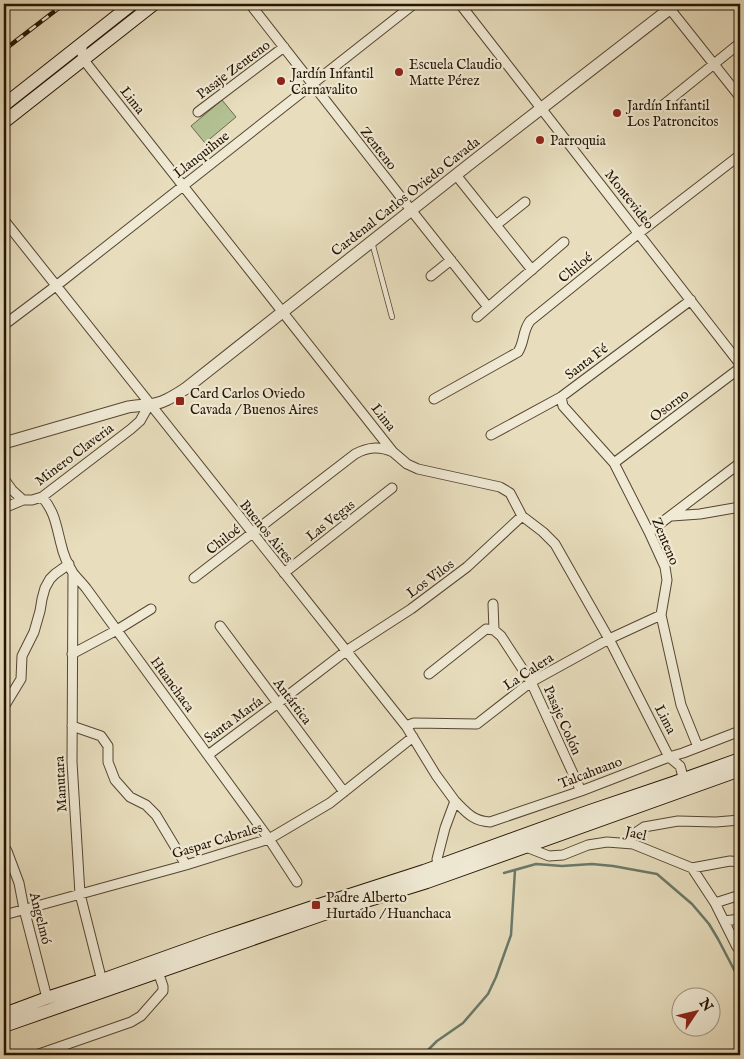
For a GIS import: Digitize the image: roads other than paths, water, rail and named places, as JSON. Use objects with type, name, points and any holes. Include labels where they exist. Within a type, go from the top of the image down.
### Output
[{"type":"main road","points":[[4,105],[132,4]]},
{"type":"main road","points":[[4,122],[154,4]]},
{"type":"main road","points":[[4,1026],[220,938],[439,871],[526,847],[685,784],[740,759]]},
{"type":"main road","points":[[4,1014],[47,998],[158,972],[324,914],[590,811],[740,770]]},
{"type":"street","name":"Zenteno","points":[[250,4],[488,307]]},
{"type":"street","name":"Llanquihue","points":[[4,325],[414,4]]},
{"type":"street","name":"Montevideo","points":[[460,4],[740,364]]},
{"type":"street","points":[[671,5],[740,97]]},
{"type":"street","name":"Cardenal Carlos Oviedo Cavada","points":[[4,442],[128,407],[161,402],[185,389],[671,5]]},
{"type":"street","points":[[82,43],[83,59]]},
{"type":"street","points":[[662,106],[740,43]]},
{"type":"street","name":"Pasaje Zenteno","points":[[198,112],[284,48]]},
{"type":"street","name":"Lima","points":[[83,59],[394,452],[407,464],[418,469],[500,487],[510,493],[522,516],[543,532],[554,544],[609,639],[670,757],[680,766]]},
{"type":"street","name":"Chiloé","points":[[434,400],[518,352],[522,346],[525,328],[530,322],[639,233],[740,155]]},
{"type":"street","points":[[456,175],[532,270]]},
{"type":"street","points":[[496,225],[525,202]]},
{"type":"street","name":"Buenos Aires","points":[[4,220],[149,405],[406,726],[436,775],[455,801]]},
{"type":"street","points":[[477,317],[564,242]]},
{"type":"street","points":[[431,276],[451,260]]},
{"type":"street","name":"Santa Fé","points":[[491,435],[561,397],[691,300]]},
{"type":"street","name":"Osorno","points":[[614,463],[740,368]]},
{"type":"street","name":"Zenteno","points":[[561,397],[563,406],[614,463],[665,567],[667,580],[661,615],[681,705],[698,747]]},
{"type":"street","name":"Minero Claveria","points":[[4,508],[23,500],[42,497],[131,429],[140,421],[149,405]]},
{"type":"street","name":"Chiloé","points":[[194,578],[355,454],[362,450],[377,447],[394,452]]},
{"type":"street","points":[[649,532],[740,464]]},
{"type":"street","points":[[4,480],[23,500]]},
{"type":"street","name":"Las Vegas","points":[[284,574],[392,488]]},
{"type":"street","name":"Huanchaca","points":[[42,497],[53,513],[61,544],[71,569],[269,839],[297,882]]},
{"type":"street","points":[[672,516],[700,514],[740,507]]},
{"type":"street","name":"Los Vilos","points":[[346,651],[410,609],[467,568],[522,516]]},
{"type":"street","points":[[4,707],[21,678],[22,656],[34,632],[45,588],[55,574],[71,569]]},
{"type":"street","name":"Manutara","points":[[71,569],[72,762],[80,894],[103,986]]},
{"type":"street","points":[[429,674],[486,629],[494,630],[493,604]]},
{"type":"street","points":[[72,654],[151,609]]},
{"type":"street","name":"La Calera","points":[[406,726],[414,723],[477,724],[531,682],[609,639],[661,615]]},
{"type":"street","name":"Antártica","points":[[220,626],[344,792]]},
{"type":"street","name":"Pasaje Colón","points":[[494,630],[501,636],[531,682],[581,791]]},
{"type":"street","name":"Santa María","points":[[208,755],[346,651]]},
{"type":"street","points":[[72,726],[101,736],[108,746],[108,762],[115,780],[130,797],[146,805],[156,815],[186,864]]},
{"type":"street","name":"Talcahuano","points":[[455,801],[470,816],[480,822],[490,822],[581,791],[740,731]]},
{"type":"street","name":"Gaspar Cabrales","points":[[4,916],[269,839],[330,803],[413,737]]},
{"type":"street","points":[[683,753],[680,766],[685,784]]},
{"type":"street","points":[[439,871],[437,859],[445,828],[455,801]]},
{"type":"street","points":[[629,843],[635,833],[644,827],[678,821],[716,822],[740,820]]},
{"type":"street","name":"Jael","points":[[526,847],[549,856],[563,855],[588,845],[607,842],[629,843],[692,868]]},
{"type":"street","name":"Angelmó","points":[[4,846],[19,883],[47,998]]},
{"type":"street","points":[[737,947],[715,903],[692,868],[730,861],[740,862]]},
{"type":"street","points":[[715,903],[740,895]]},
{"type":"street","points":[[724,921],[740,919]]},
{"type":"street","points":[[36,1055],[131,1022],[141,1016],[163,991],[158,972]]},
{"type":"lane","points":[[372,241],[392,317]]},
{"type":"waterway","points":[[504,873],[536,864],[562,866],[592,864],[657,874],[692,904],[709,924],[740,981]]},
{"type":"waterway","points":[[423,1055],[437,1041],[463,1023],[488,994],[511,935],[515,870]]},
{"type":"railway","points":[[4,50],[64,4]]},
{"type":"place","name":"Escuela Claudio Matte Pérez","points":[[399,72]]},
{"type":"place","name":"Jardín Infantil Carnavalito","points":[[281,81]]},
{"type":"place","name":"Jardín Infantil Los Patroncitos","points":[[617,113]]},
{"type":"place","name":"Parroquia","points":[[540,140]]},
{"type":"place","name":"Card Carlos Oviedo Cavada / Buenos Aires","points":[[180,401]]},
{"type":"place","name":"Padre Alberto Hurtado / Huanchaca","points":[[316,905]]}]
